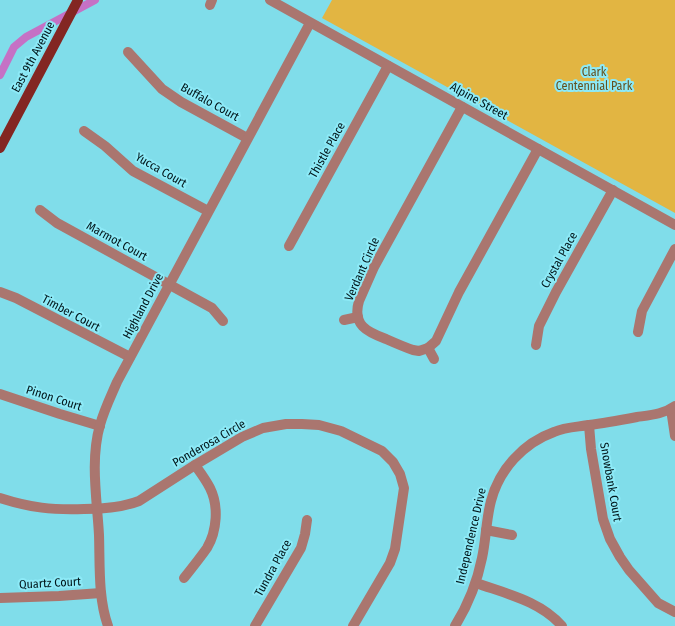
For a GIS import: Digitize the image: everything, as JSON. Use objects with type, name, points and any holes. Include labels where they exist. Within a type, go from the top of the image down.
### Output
[{"type":"main road","name":"East 9th Avenue","points":[[0,148],[78,0]]},
{"type":"street","name":"Alpine Street","points":[[270,0],[675,225]]},
{"type":"street","name":"Highland Drive","points":[[108,626],[102,593],[96,472],[96,451],[100,426],[117,382],[310,23]]},
{"type":"street","name":"Buffalo Court","points":[[128,52],[162,88],[180,102],[247,138]]},
{"type":"street","name":"Thistle Place","points":[[289,246],[388,66]]},
{"type":"street","name":"Verdant Circle","points":[[428,348],[419,351],[413,350],[369,332],[362,325],[358,317],[359,301],[374,267],[462,107]]},
{"type":"street","name":"Yucca Court","points":[[84,131],[105,146],[133,172],[208,211]]},
{"type":"street","points":[[434,359],[428,348],[436,341],[459,292],[538,149]]},
{"type":"street","name":"Crystal Place","points":[[536,345],[539,326],[552,299],[613,190]]},
{"type":"street","name":"Marmot Court","points":[[40,210],[57,223],[212,308],[223,320]]},
{"type":"street","points":[[638,332],[642,311],[675,249]]},
{"type":"street","name":"Timber Court","points":[[0,292],[16,298],[130,358]]},
{"type":"street","points":[[344,320],[358,317]]},
{"type":"street","name":"Pinon Court","points":[[0,394],[100,426]]},
{"type":"street","points":[[673,408],[675,436]]},
{"type":"street","name":"Independence Drive","points":[[455,626],[467,605],[476,583],[482,558],[491,501],[496,487],[505,470],[517,454],[546,434],[564,428],[658,414],[673,408]]},
{"type":"street","name":"Ponderosa Circle","points":[[0,498],[18,504],[55,510],[98,509],[128,505],[139,501],[242,437],[263,428],[286,424],[302,424],[319,425],[341,431],[382,451],[393,462],[400,474],[404,488],[396,549],[390,563],[353,626]]},
{"type":"street","name":"Snowbank Court","points":[[589,425],[591,449],[603,519],[610,539],[620,557],[648,592],[658,603],[675,612]]},
{"type":"street","points":[[184,578],[207,547],[213,533],[216,518],[215,504],[210,489],[195,465]]},
{"type":"street","name":"Tundra Place","points":[[255,626],[301,548],[307,520]]},
{"type":"street","points":[[486,530],[512,535]]},
{"type":"street","points":[[476,583],[530,602],[545,610],[562,626]]},
{"type":"street","name":"Quartz Court","points":[[0,598],[102,593]]},
{"type":"green space","name":"Clark Centennial Park","points":[[332,0],[675,0],[675,213],[322,18]]},
{"type":"waterway","points":[[0,75],[14,47],[26,37],[95,0]]}]
